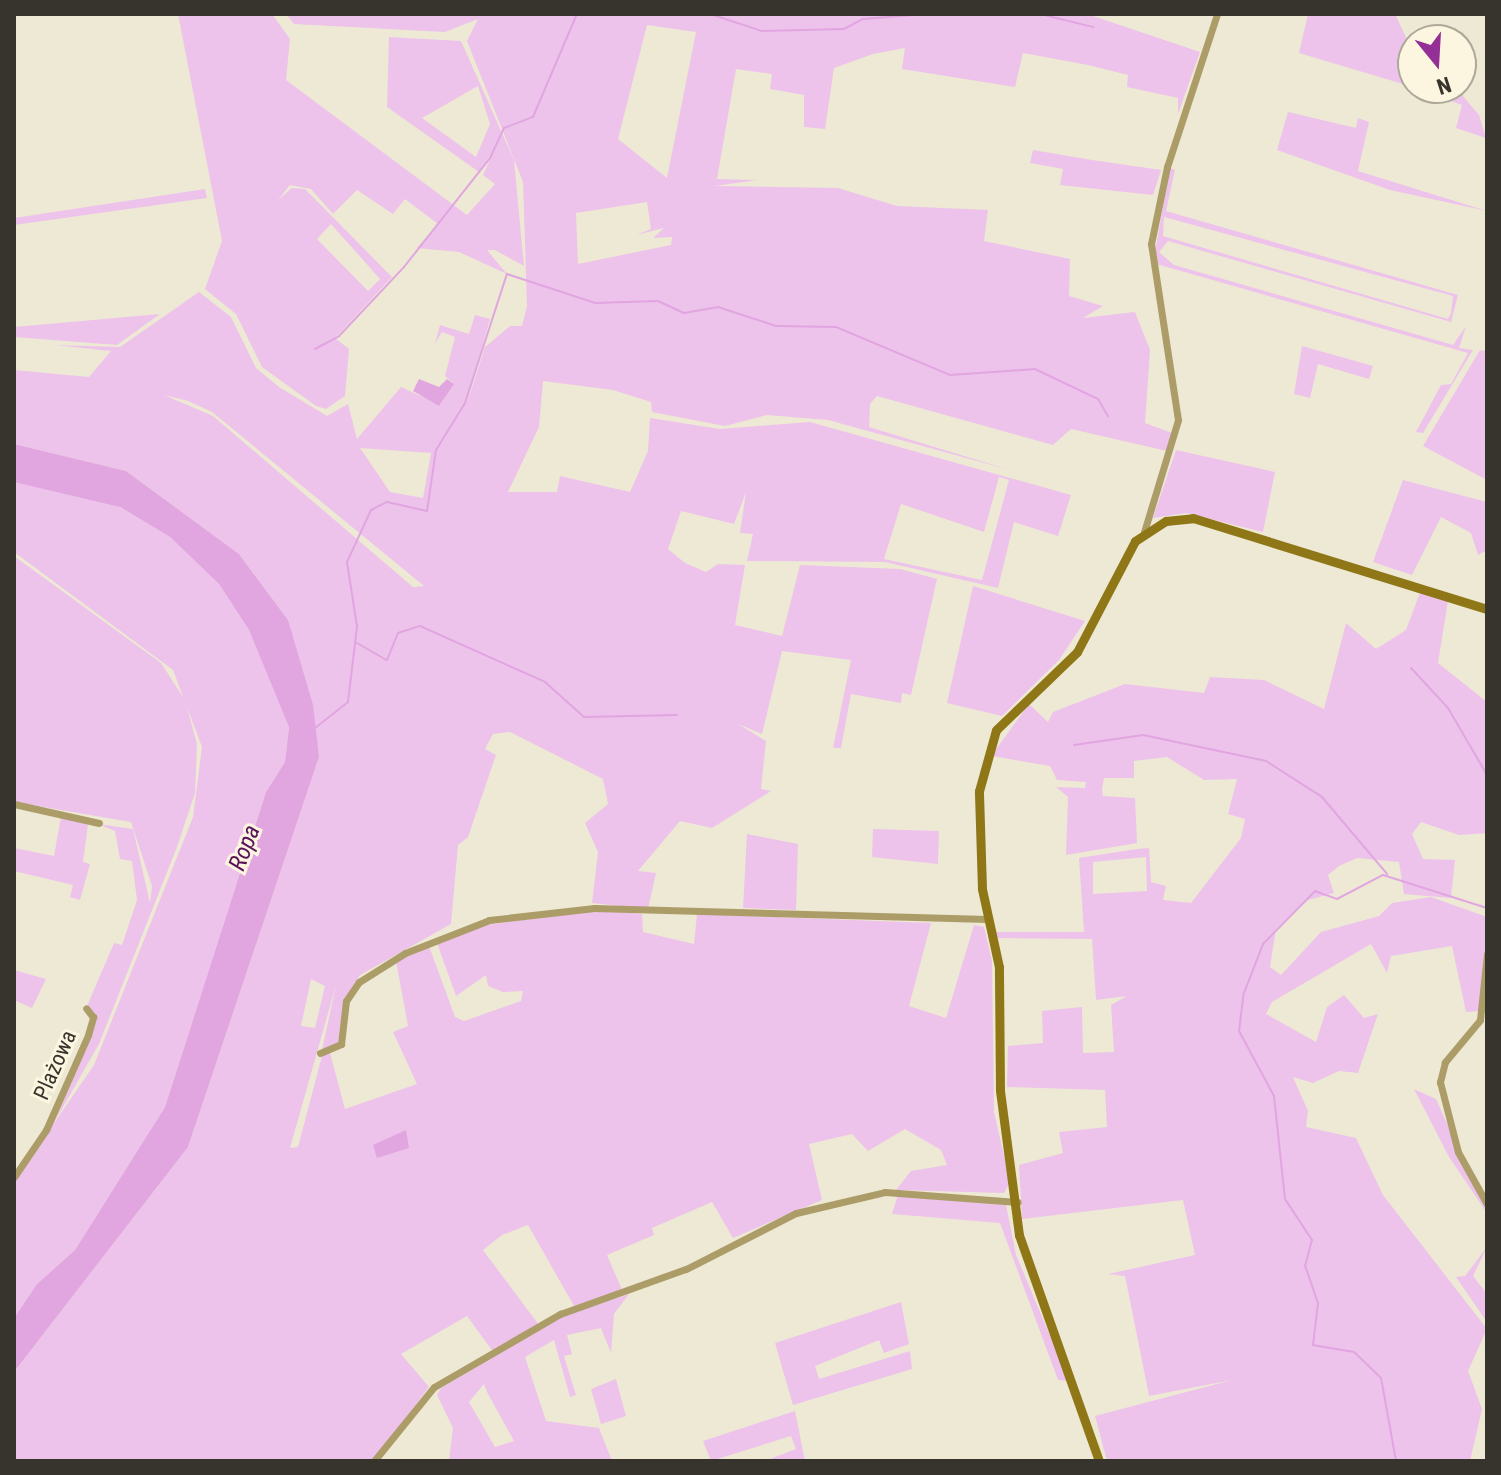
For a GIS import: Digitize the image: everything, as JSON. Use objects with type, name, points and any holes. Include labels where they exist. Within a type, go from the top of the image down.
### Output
[{"type":"street","points":[[1099,1461],[1025,1261],[1000,1090],[999,967],[987,919],[979,791],[986,755],[1008,716],[1077,652],[1144,532],[1178,420],[1151,244],[1167,167],[1217,14]]},
{"type":"street","points":[[1144,532],[1193,518],[1487,609]]},
{"type":"street","points":[[14,804],[99,823]]},
{"type":"street","points":[[320,1053],[341,1044],[346,1001],[359,982],[405,953],[489,920],[594,908],[987,919]]},
{"type":"street","points":[[1487,954],[1480,1020],[1445,1062],[1440,1082],[1458,1152],[1487,1204]]},
{"type":"street","name":"Plażowa","points":[[14,1177],[46,1130],[88,1035],[93,1017],[86,1008]]},
{"type":"street","points":[[374,1461],[434,1387],[560,1314],[686,1269],[796,1213],[885,1192],[1018,1202]]},
{"type":"shaded area","points":[[178,14],[272,14],[290,39],[286,80],[467,215],[495,184],[483,175],[496,146],[479,172],[387,107],[389,37],[461,41],[514,160],[524,266],[495,250],[487,250],[507,274],[459,252],[417,248],[438,224],[405,199],[393,214],[357,190],[333,214],[311,189],[290,185],[278,200],[292,188],[305,189],[392,277],[335,338],[349,349],[345,396],[326,409],[316,406],[262,367],[236,314],[205,289],[222,241]],"holes":[[[478,86],[490,124],[476,157],[422,118]],[[331,224],[380,279],[368,291],[317,239]]]},
{"type":"shaded area","points":[[286,14],[1087,14],[1200,52],[1178,114],[1178,98],[1127,87],[1128,75],[1088,65],[1023,53],[1015,87],[902,69],[905,48],[873,54],[834,68],[825,129],[804,127],[804,95],[770,89],[772,74],[736,69],[717,179],[757,180],[715,186],[838,188],[897,206],[988,210],[984,241],[1070,259],[1069,296],[1103,306],[1083,318],[1135,312],[1150,350],[1145,423],[1172,433],[1167,451],[1071,429],[1053,445],[877,396],[870,404],[869,427],[1010,470],[828,420],[767,415],[725,426],[652,412],[651,402],[613,390],[543,381],[539,427],[508,492],[557,492],[560,476],[630,492],[648,451],[650,418],[720,429],[810,422],[1071,495],[1058,536],[1014,522],[998,588],[885,562],[747,561],[753,534],[740,533],[746,492],[734,524],[681,511],[668,549],[685,563],[706,572],[718,564],[745,565],[735,625],[782,636],[800,565],[900,569],[937,579],[911,695],[902,693],[901,703],[851,694],[841,748],[833,748],[851,660],[782,651],[762,734],[738,724],[766,741],[761,789],[771,791],[712,828],[680,821],[638,871],[656,873],[648,909],[592,903],[598,852],[585,823],[608,804],[603,779],[510,732],[493,734],[485,749],[496,755],[468,837],[458,845],[451,924],[360,975],[344,1000],[338,1043],[322,1050],[336,985],[290,1148],[298,1147],[322,1056],[330,1053],[345,1109],[417,1084],[393,1032],[408,1026],[396,961],[429,946],[455,1017],[464,1021],[521,1001],[523,991],[503,992],[488,986],[486,975],[456,996],[437,943],[478,926],[596,910],[642,914],[643,932],[694,944],[697,914],[931,923],[909,1006],[946,1018],[974,925],[984,927],[992,961],[994,1112],[1010,1182],[1004,1193],[896,1190],[911,1171],[947,1165],[941,1150],[905,1129],[868,1151],[852,1134],[809,1144],[822,1200],[733,1238],[712,1202],[652,1228],[654,1235],[607,1255],[623,1292],[574,1306],[528,1225],[502,1235],[483,1250],[539,1325],[494,1353],[467,1316],[401,1354],[429,1387],[373,1461],[14,1461],[14,1372],[188,1147],[319,757],[288,620],[239,554],[126,471],[14,444],[14,370],[89,377],[111,351],[55,345],[120,347],[199,292],[231,317],[256,368],[279,387],[327,416],[348,404],[357,439],[401,387],[440,405],[453,383],[445,376],[455,337],[442,332],[435,344],[440,325],[469,334],[475,315],[490,319],[467,403],[485,347],[510,326],[522,326],[527,306],[523,182],[467,41],[478,19],[445,32],[294,24]],"holes":[[[647,25],[696,32],[667,178],[618,139]],[[647,202],[651,229],[636,235],[664,228],[653,238],[672,237],[671,245],[578,264],[576,213]],[[164,395],[212,412],[424,586],[413,587],[213,416]],[[360,448],[431,453],[423,498],[390,492]],[[999,477],[1009,480],[982,580],[884,559],[901,504],[984,532]],[[311,979],[325,986],[315,1028],[301,1026]]]},
{"type":"shaded area","points":[[1308,14],[1395,14],[1400,24],[1397,24],[1397,82],[1299,53]]},
{"type":"shaded area","points":[[1459,104],[1470,104],[1479,115],[1486,138],[1456,128],[1462,105]]},
{"type":"shaded area","points":[[1288,112],[1356,128],[1358,118],[1369,122],[1358,171],[1487,211],[1390,190],[1277,150]]},
{"type":"shaded area","points":[[1033,150],[1161,170],[1153,195],[1060,185],[1063,169],[1030,163]]},
{"type":"shaded area","points":[[1170,168],[1175,170],[1166,211],[1458,295],[1451,322],[1168,241],[1159,252],[1174,265],[1453,345],[1466,326],[1459,348],[1473,350],[1423,433],[1416,432],[1441,385],[1451,384],[1468,353],[1153,263]],"holes":[[[1164,217],[1453,296],[1448,319],[1163,236]]]},
{"type":"shaded area","points":[[205,189],[207,198],[14,225],[14,218]]},
{"type":"shaded area","points":[[160,314],[117,345],[14,337],[14,327]]},
{"type":"shaded area","points":[[1302,346],[1373,366],[1369,379],[1318,364],[1310,398],[1294,394]]},
{"type":"shaded area","points":[[1480,350],[1487,351],[1487,480],[1423,446]]},
{"type":"shaded area","points":[[419,379],[439,387],[447,379],[454,384],[439,406],[413,391]]},
{"type":"shaded area","points":[[14,444],[126,471],[239,554],[288,620],[313,705],[319,757],[188,1147],[14,1372],[14,1318],[37,1284],[75,1250],[165,1107],[266,792],[285,762],[289,727],[249,630],[219,584],[170,537],[120,507],[14,482]]},
{"type":"shaded area","points":[[1176,450],[1275,472],[1263,532],[1186,513],[1153,518]]},
{"type":"shaded area","points":[[1403,480],[1487,502],[1487,550],[1478,555],[1471,533],[1441,517],[1412,575],[1373,562]]},
{"type":"shaded area","points":[[14,482],[111,502],[170,537],[219,584],[249,630],[289,726],[285,762],[266,792],[165,1107],[75,1250],[37,1284],[14,1318],[14,1181],[94,1065],[193,817],[202,747],[173,670],[14,552]]},
{"type":"shaded area","points":[[14,556],[161,663],[185,700],[197,744],[195,793],[177,847],[99,1044],[55,1121],[93,1030],[87,1006],[114,943],[122,945],[137,900],[132,861],[120,859],[115,831],[98,824],[133,829],[150,903],[152,886],[131,822],[14,802]]},
{"type":"shaded area","points":[[973,586],[1085,621],[1059,660],[1002,716],[947,703]]},
{"type":"shaded area","points":[[1421,590],[1448,601],[1438,663],[1487,702],[1487,833],[1459,835],[1421,822],[1412,834],[1423,859],[1455,860],[1451,898],[1404,894],[1399,862],[1357,858],[1339,866],[1328,875],[1334,893],[1308,900],[1276,929],[1270,967],[1281,975],[1321,932],[1379,916],[1392,903],[1431,897],[1487,917],[1487,991],[1478,1011],[1466,1012],[1452,946],[1391,956],[1387,973],[1371,944],[1272,1002],[1266,1014],[1316,1042],[1327,1007],[1344,995],[1364,1018],[1378,1014],[1358,1073],[1339,1071],[1313,1083],[1293,1077],[1308,1111],[1306,1127],[1356,1138],[1383,1195],[1487,1329],[1468,1371],[1482,1409],[1470,1461],[1107,1461],[1095,1416],[1232,1380],[1149,1396],[1125,1276],[1108,1274],[1195,1255],[1183,1200],[1022,1219],[1019,1165],[1063,1153],[1059,1132],[1107,1127],[1105,1090],[1007,1087],[1008,1046],[1043,1043],[1042,1011],[1082,1007],[1083,1053],[1114,1052],[1111,1005],[1127,996],[1096,1000],[1092,939],[997,938],[996,932],[1084,932],[1079,858],[1137,849],[1149,848],[1151,882],[1166,886],[1163,900],[1191,903],[1241,838],[1245,819],[1228,814],[1237,779],[1204,780],[1167,757],[1134,761],[1134,778],[1104,778],[1102,789],[1103,796],[1135,798],[1137,843],[1066,855],[1068,797],[1056,787],[1085,788],[1086,782],[1057,780],[1050,766],[991,756],[1029,704],[1048,722],[1053,712],[1125,684],[1204,693],[1210,677],[1264,680],[1324,709],[1346,623],[1376,649],[1406,630]],"holes":[[[1146,857],[1147,891],[1093,894],[1093,862]]]},
{"type":"shaded area","points":[[61,817],[88,824],[83,862],[90,864],[80,900],[70,897],[73,885],[14,871],[14,848],[54,856]]},
{"type":"shaded area","points":[[873,829],[939,831],[938,864],[872,857]]},
{"type":"shaded area","points":[[747,834],[798,844],[796,910],[743,908]]},
{"type":"shaded area","points":[[14,970],[46,979],[32,1008],[14,1000]]},
{"type":"shaded area","points":[[1414,1089],[1436,1099],[1487,1213],[1449,1157]]},
{"type":"shaded area","points":[[406,1130],[409,1148],[377,1158],[373,1145]]},
{"type":"shaded area","points":[[898,1195],[1006,1205],[1016,1255],[1069,1381],[1058,1380],[1000,1223],[892,1214]]},
{"type":"shaded area","points":[[1487,1247],[1473,1276],[1487,1294],[1487,1322],[1456,1277],[1465,1276]]},
{"type":"shaded area","points":[[629,1294],[614,1314],[611,1353],[601,1328],[567,1335],[572,1354],[564,1356],[576,1395],[570,1397],[554,1340],[525,1357],[546,1421],[599,1428],[612,1461],[449,1461],[453,1428],[437,1395],[441,1388],[563,1316]],"holes":[[[484,1384],[514,1441],[495,1447],[469,1402]]]},
{"type":"shaded area","points":[[901,1302],[909,1344],[884,1353],[879,1340],[815,1366],[819,1379],[910,1351],[912,1369],[793,1405],[775,1343]]},
{"type":"shaded area","points":[[616,1379],[626,1416],[601,1424],[591,1389]]},
{"type":"shaded area","points":[[795,1411],[805,1461],[765,1461],[796,1449],[791,1436],[711,1461],[703,1441]]},
{"type":"waterway","points":[[315,349],[339,336],[404,267],[490,158],[504,128],[533,117],[577,14]]},
{"type":"waterway","points":[[710,14],[762,31],[844,29],[863,19],[926,14]]},
{"type":"waterway","points":[[1040,14],[1093,27]]},
{"type":"waterway","points":[[315,728],[348,702],[357,626],[347,562],[371,510],[387,502],[427,511],[436,450],[465,403],[507,274],[595,303],[658,301],[684,313],[718,307],[776,326],[836,327],[950,375],[1035,369],[1098,399],[1108,416]]},
{"type":"waterway","points":[[357,643],[387,660],[398,633],[420,626],[545,682],[584,717],[677,715]]},
{"type":"waterway","points":[[1411,668],[1448,708],[1487,775]]},
{"type":"waterway","points":[[1074,745],[1143,735],[1266,761],[1322,797],[1387,874]]},
{"type":"waterway","points":[[1396,1461],[1381,1378],[1354,1352],[1313,1345],[1318,1303],[1305,1266],[1312,1240],[1285,1199],[1274,1096],[1239,1031],[1244,993],[1263,944],[1315,891],[1337,899],[1383,875],[1487,908]]},
{"type":"water label","name":"Ropa","points":[[245,848]]}]
